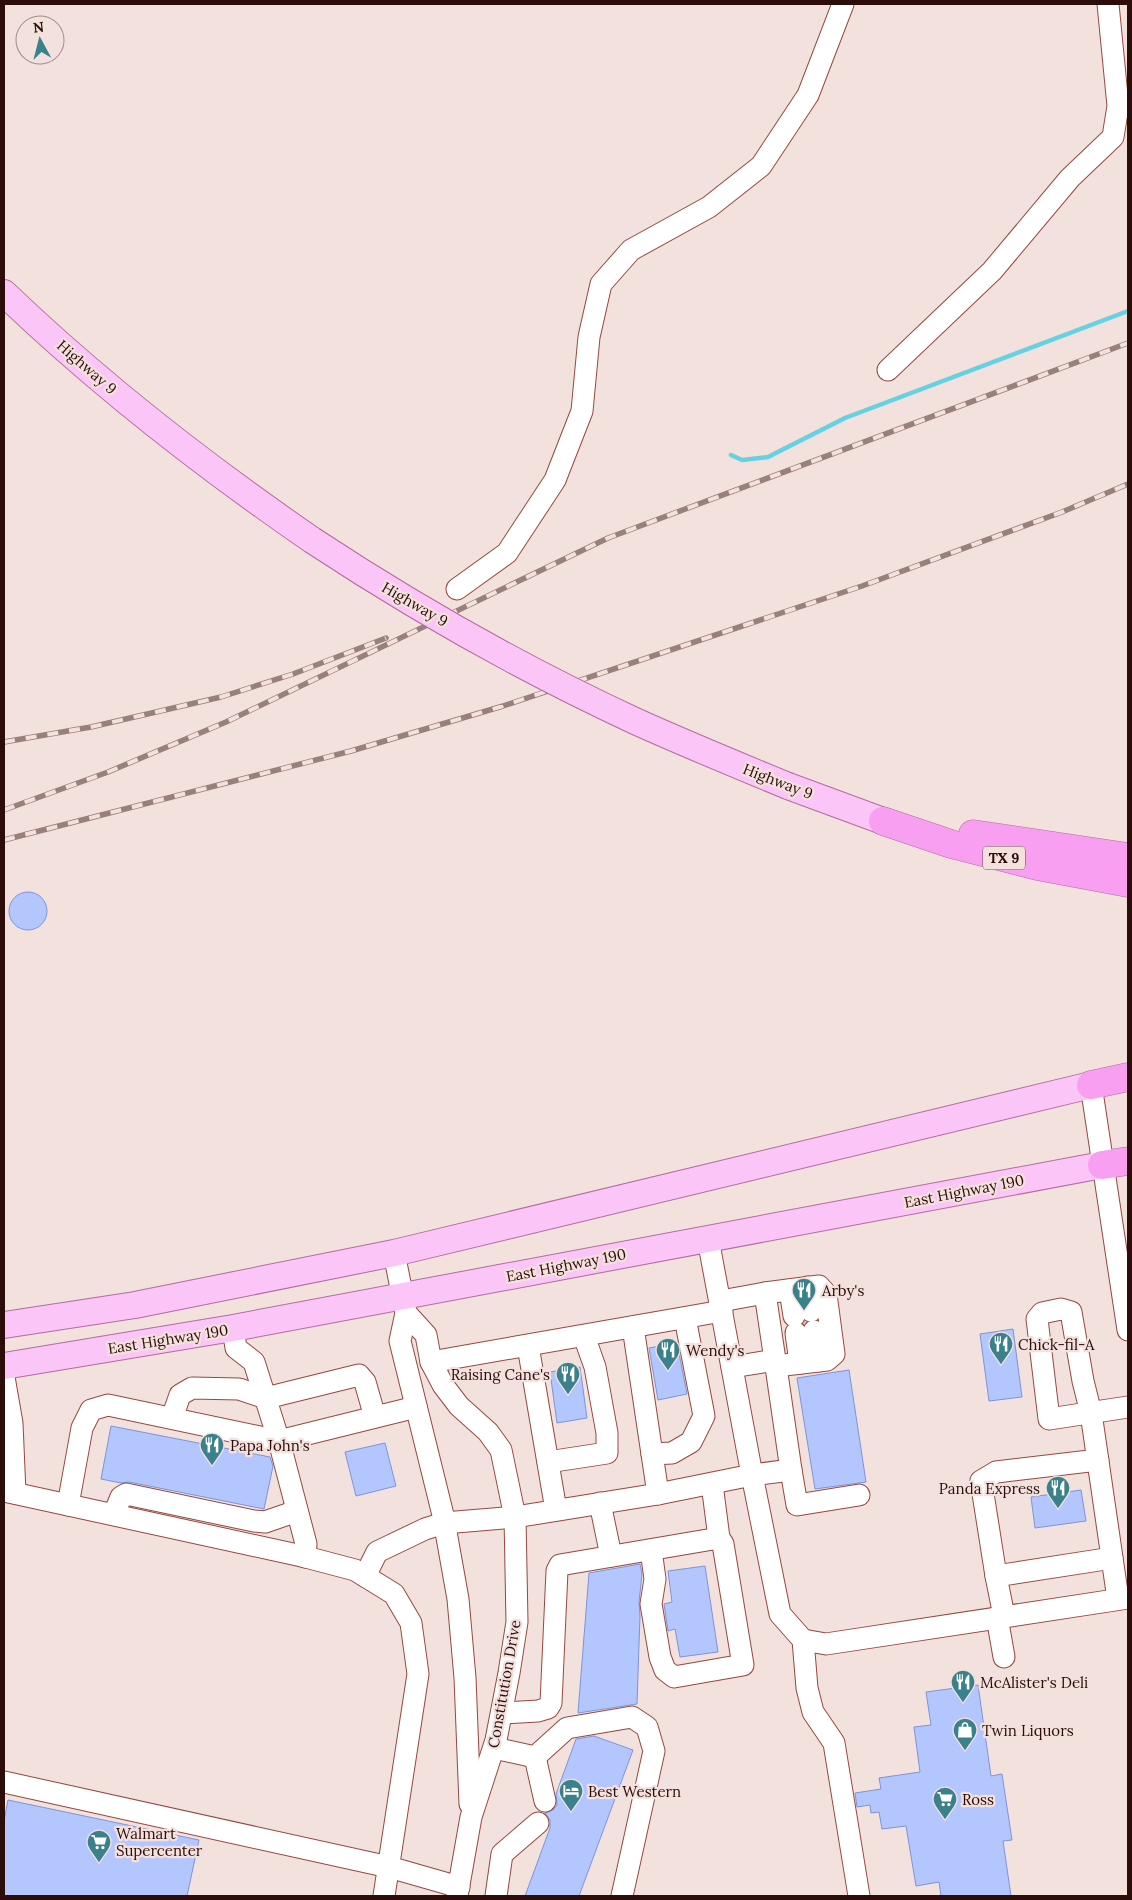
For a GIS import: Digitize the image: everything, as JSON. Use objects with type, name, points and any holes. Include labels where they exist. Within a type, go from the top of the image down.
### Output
[{"type":"highway","name":"Highway 9","points":[[883,821],[1128,857]]},
{"type":"highway","name":"Highway 9","points":[[883,821],[979,852],[1036,866],[1128,883]]},
{"type":"highway","points":[[1091,1085],[1128,1077]]},
{"type":"main road","name":"Highway 9","points":[[4,292],[74,357],[128,403],[253,499],[372,580],[486,646],[634,720],[788,786],[883,821]]},
{"type":"main road","points":[[4,1325],[135,1305],[394,1253],[1091,1085]]},
{"type":"main road","name":"East Highway 190","points":[[4,1366],[232,1328],[404,1305],[708,1239],[1115,1163]]},
{"type":"main road","points":[[4,1343],[12,1338],[105,1323],[135,1305]]},
{"type":"street","points":[[457,589],[507,553],[555,480],[582,410],[588,337],[601,284],[631,250],[709,207],[760,166],[808,95],[843,4]]},
{"type":"street","points":[[888,370],[992,271],[1070,178],[1113,137],[1118,106],[1108,4]]},
{"type":"street","points":[[1091,1085],[1115,1163],[1128,1330]]},
{"type":"street","points":[[708,1239],[780,1614],[803,1640],[807,1688],[813,1712],[834,1743],[859,1896]]},
{"type":"street","name":"Constitution Drive","points":[[394,1253],[404,1305],[400,1341],[444,1522],[458,1599],[465,1678],[471,1817]]},
{"type":"street","points":[[432,1362],[685,1318],[764,1293],[819,1286],[826,1294],[834,1354],[827,1360],[732,1367]]},
{"type":"street","points":[[799,1288],[809,1362]]},
{"type":"street","points":[[764,1293],[797,1505],[859,1495]]},
{"type":"street","name":"Constitution Drive","points":[[404,1305],[426,1336],[432,1362],[443,1385],[459,1406],[488,1432],[501,1450],[515,1517],[517,1622],[502,1713],[494,1748],[471,1817],[458,1892]]},
{"type":"street","points":[[803,1640],[826,1644],[1123,1598],[1112,1558],[1091,1413],[1083,1381],[1071,1312],[1061,1309],[1042,1312],[1037,1319],[1049,1419],[1091,1413],[1128,1407]]},
{"type":"street","points":[[652,1454],[672,1453],[691,1442],[704,1416],[685,1318]]},
{"type":"street","points":[[633,1327],[658,1494]]},
{"type":"street","points":[[232,1328],[236,1348],[254,1362],[266,1398],[306,1544],[305,1557]]},
{"type":"street","points":[[548,1462],[606,1453],[607,1433],[596,1366],[584,1336]]},
{"type":"street","points":[[528,1346],[556,1510]]},
{"type":"street","points":[[172,1418],[180,1395],[192,1388],[239,1389],[266,1398],[359,1375],[365,1382],[375,1417]]},
{"type":"street","points":[[4,1377],[12,1423],[10,1492],[305,1557],[354,1570],[394,1594],[411,1623],[418,1674],[384,1896]]},
{"type":"street","points":[[68,1505],[82,1428],[91,1410],[108,1405],[279,1441],[416,1407]]},
{"type":"street","points":[[1004,1657],[996,1576],[981,1481],[996,1472],[1098,1460]]},
{"type":"street","points":[[365,1576],[377,1552],[444,1522],[515,1517],[658,1494],[752,1475],[792,1470]]},
{"type":"street","points":[[651,1550],[655,1579],[651,1604],[660,1657],[665,1670],[674,1677],[743,1665],[723,1544],[719,1538],[712,1484]]},
{"type":"street","points":[[114,1514],[121,1497],[126,1494],[254,1521],[265,1522],[297,1511]]},
{"type":"street","points":[[600,1503],[611,1556]]},
{"type":"street","points":[[502,1713],[538,1711],[548,1708],[551,1703],[557,1571],[560,1565],[719,1538]]},
{"type":"street","points":[[996,1576],[1112,1558]]},
{"type":"street","points":[[535,1757],[568,1728],[632,1717],[648,1727],[654,1751],[622,1896]]},
{"type":"street","points":[[494,1748],[535,1757]]},
{"type":"street","points":[[535,1757],[545,1801]]},
{"type":"street","points":[[4,1782],[389,1867],[458,1892]]},
{"type":"street","points":[[496,1896],[502,1854],[538,1823]]},
{"type":"building","points":[[28,892],[42,897],[47,911],[42,925],[28,930],[14,925],[9,911],[14,897]]},
{"type":"building","name":"Chick-fil-A","points":[[1013,1329],[1022,1397],[989,1401],[980,1334]]},
{"type":"building","name":"Wendy's","points":[[677,1343],[687,1394],[658,1400],[649,1348]]},
{"type":"building","name":"Raising Cane's","points":[[580,1367],[587,1418],[557,1423],[550,1372]]},
{"type":"building","points":[[849,1370],[866,1482],[815,1489],[797,1378]]},
{"type":"building","points":[[111,1426],[270,1457],[273,1466],[264,1509],[129,1482],[121,1483],[101,1479]]},
{"type":"building","points":[[385,1443],[396,1486],[356,1496],[345,1452]]},
{"type":"building","name":"Panda Express","points":[[1081,1490],[1086,1521],[1035,1528],[1031,1497]]},
{"type":"building","points":[[640,1564],[642,1574],[639,1602],[637,1704],[578,1713],[589,1573]]},
{"type":"building","points":[[705,1566],[718,1652],[680,1657],[675,1629],[668,1631],[664,1604],[672,1602],[668,1571]]},
{"type":"building","name":"Ross","points":[[978,1685],[991,1776],[1002,1774],[1012,1840],[1003,1841],[1011,1896],[941,1896],[939,1882],[916,1886],[906,1826],[882,1829],[879,1812],[871,1813],[870,1805],[857,1807],[855,1793],[881,1789],[879,1778],[920,1772],[914,1727],[931,1725],[926,1692]]},
{"type":"building","name":"Best Western","points":[[594,1736],[633,1750],[579,1896],[525,1896],[550,1828],[550,1820],[545,1813],[553,1810],[557,1805],[556,1794],[576,1739]]},
{"type":"building","name":"Walmart Supercenter","points":[[8,1800],[199,1840],[187,1896],[4,1896],[4,1821]]},
{"type":"waterway","points":[[731,455],[742,460],[768,457],[845,418],[1128,311]]},
{"type":"tunnel","points":[[804,1315],[806,1332]]},
{"type":"railway","points":[[4,810],[108,772],[226,722],[608,538],[1128,343]]},
{"type":"railway","points":[[4,840],[351,751],[503,706],[862,586],[1062,512],[1128,484]]},
{"type":"railway","points":[[4,742],[91,727],[221,697],[293,674],[386,638]]},
{"type":"place","name":"Arby's","points":[[804,1311]]},
{"type":"place","name":"Chick-fil-A","points":[[1001,1365]]},
{"type":"place","name":"Wendy's","points":[[668,1371]]},
{"type":"place","name":"Raising Cane's","points":[[568,1395]]},
{"type":"place","name":"Papa John's","points":[[212,1466]]},
{"type":"place","name":"Panda Express","points":[[1058,1509]]},
{"type":"place","name":"McAlister's Deli","points":[[963,1703]]},
{"type":"place","name":"Twin Liquors","points":[[965,1751]]},
{"type":"place","name":"Best Western","points":[[571,1812]]},
{"type":"place","name":"Ross","points":[[945,1820]]},
{"type":"place","name":"Walmart Supercenter","points":[[99,1863]]}]
